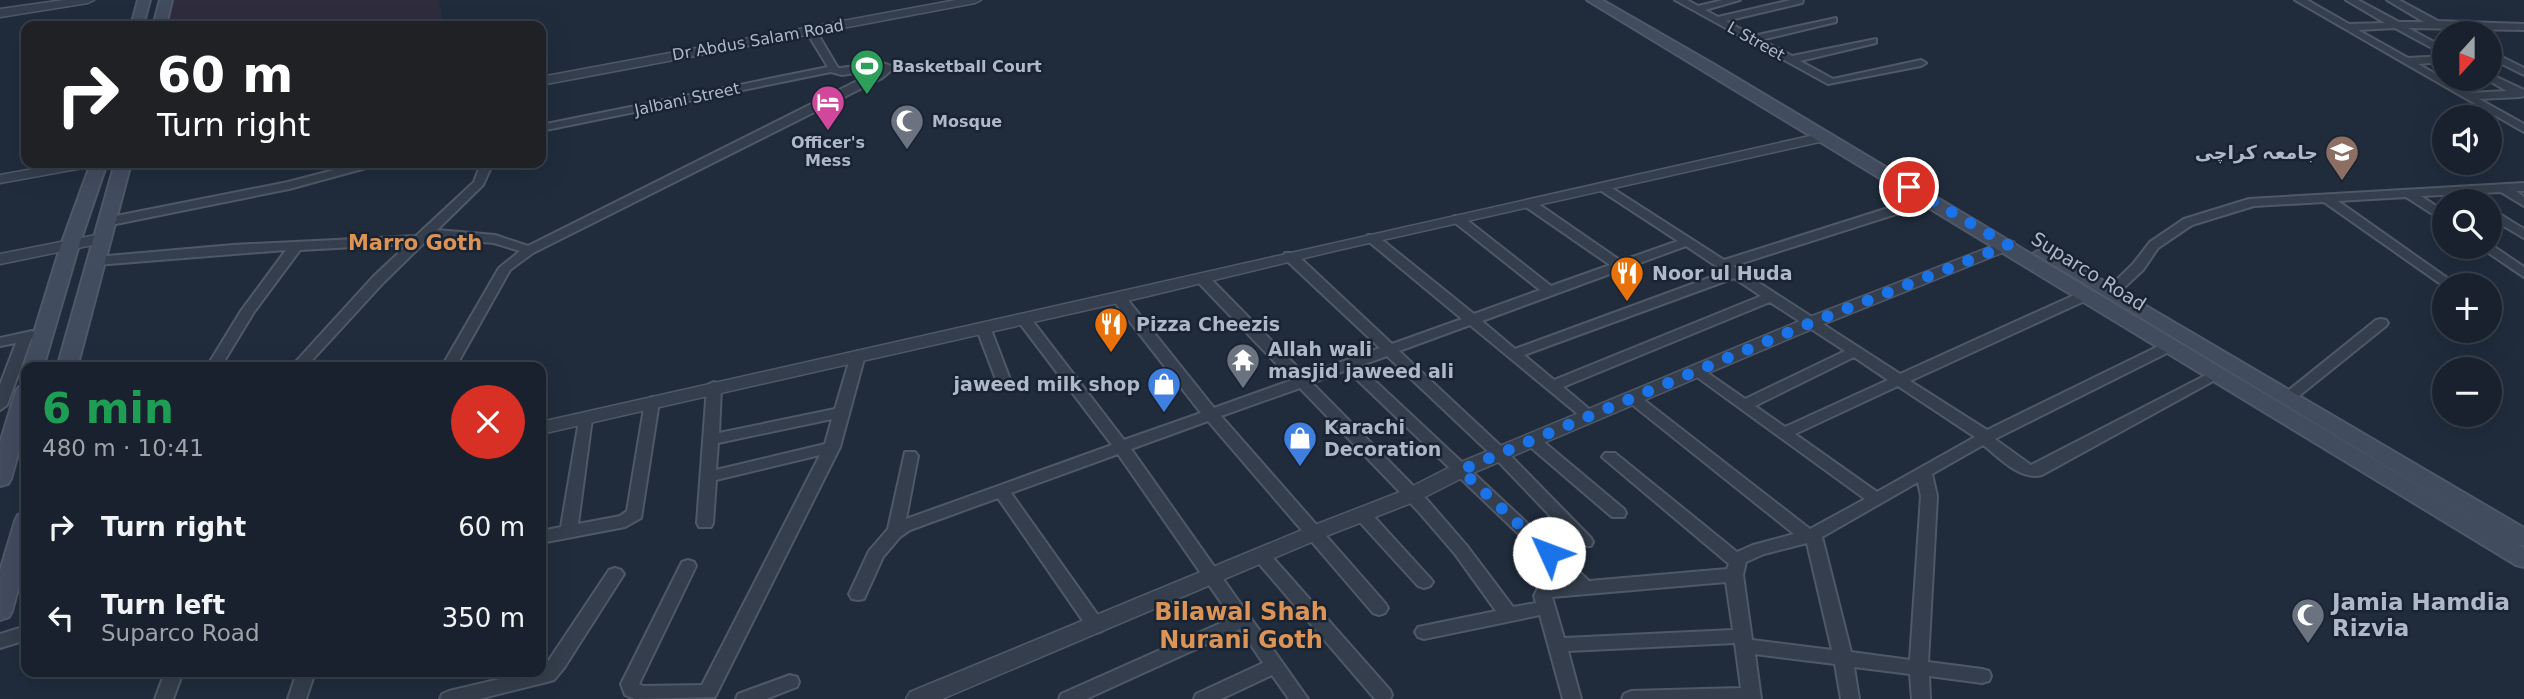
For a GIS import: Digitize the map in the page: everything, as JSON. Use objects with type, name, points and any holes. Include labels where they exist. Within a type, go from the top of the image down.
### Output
[{"type":"main road","points":[[139,21],[144,0]]},
{"type":"main road","points":[[161,21],[166,0]]},
{"type":"main road","name":"Suparco Road","points":[[1593,0],[1643,23],[1991,229],[2008,245],[2086,295],[2524,559]]},
{"type":"main road","name":"Suparco Road","points":[[1614,0],[1643,23],[1824,137],[1930,199],[2111,292],[2524,538]]},
{"type":"main road","points":[[35,362],[70,245],[97,168]]},
{"type":"main road","points":[[69,362],[122,168]]},
{"type":"main road","points":[[2223,378],[2247,374]]},
{"type":"main road","points":[[0,479],[21,408]]},
{"type":"main road","points":[[0,611],[21,550]]},
{"type":"street","points":[[0,11],[88,0]]},
{"type":"street","name":"Dr Abdus Salam Road","points":[[546,80],[975,0]]},
{"type":"street","name":"L Street","points":[[1680,0],[1832,82],[1921,62]]},
{"type":"street","points":[[1696,9],[1735,0]]},
{"type":"street","points":[[2300,0],[2524,129]]},
{"type":"street","points":[[2351,0],[2432,45]]},
{"type":"street","points":[[2392,0],[2432,22]]},
{"type":"street","points":[[1717,20],[1799,1]]},
{"type":"street","points":[[1751,39],[1833,20]]},
{"type":"street","points":[[2349,27],[2432,24]]},
{"type":"street","points":[[2502,26],[2524,27]]},
{"type":"street","points":[[811,31],[833,69]]},
{"type":"street","points":[[1790,60],[1873,41]]},
{"type":"street","points":[[2406,61],[2432,60]]},
{"type":"street","points":[[2502,61],[2524,72]]},
{"type":"street","name":"Jalbani Street","points":[[529,250],[878,76],[889,68],[881,64],[845,72],[833,69],[546,127]]},
{"type":"street","points":[[2502,83],[2523,94]]},
{"type":"street","points":[[2468,96],[2523,94]]},
{"type":"street","points":[[546,427],[1824,137]]},
{"type":"street","points":[[0,179],[60,168]]},
{"type":"street","points":[[0,259],[70,245],[104,231],[354,168]]},
{"type":"street","points":[[303,362],[370,289],[479,183],[485,168]]},
{"type":"street","points":[[1604,187],[1813,322],[2033,472],[2223,378]]},
{"type":"street","points":[[2488,189],[2524,187]]},
{"type":"street","points":[[2503,188],[2524,202]]},
{"type":"street","points":[[2111,292],[2138,267],[2154,244],[2188,222],[2253,202],[2432,192]]},
{"type":"street","points":[[2408,193],[2432,209]]},
{"type":"street","points":[[2325,197],[2434,273]]},
{"type":"street","points":[[1514,354],[1731,268],[1930,199]]},
{"type":"street","points":[[1530,204],[1620,266]]},
{"type":"street","points":[[1458,219],[1549,291]]},
{"type":"street","points":[[2502,220],[2524,234]]},
{"type":"street","points":[[96,261],[424,236],[495,239],[529,250]]},
{"type":"street","points":[[1371,238],[1590,418]]},
{"type":"street","points":[[858,594],[878,548],[896,531],[1689,241]]},
{"type":"street","points":[[918,699],[1314,533],[1412,495],[1461,470],[1813,322],[2008,245]]},
{"type":"street","points":[[217,362],[247,311],[296,246]]},
{"type":"street","points":[[451,362],[505,268],[529,250]]},
{"type":"street","points":[[1290,256],[1500,454],[1585,541]]},
{"type":"street","points":[[2502,258],[2524,273]]},
{"type":"street","points":[[1202,278],[1412,495],[1461,550],[1509,615]]},
{"type":"street","points":[[1784,433],[2086,295]]},
{"type":"street","points":[[1552,386],[1773,296]]},
{"type":"street","points":[[1118,297],[1211,415],[1379,608]]},
{"type":"street","points":[[1023,318],[1122,448],[1299,699]]},
{"type":"street","points":[[2289,397],[2381,323]]},
{"type":"street","points":[[983,327],[1004,382]]},
{"type":"street","points":[[0,342],[44,332]]},
{"type":"street","points":[[0,405],[25,337]]},
{"type":"street","points":[[1631,699],[1752,697],[1736,568],[1739,558],[1759,549],[1810,535],[1984,438],[2171,346]]},
{"type":"street","points":[[1745,405],[1856,351]]},
{"type":"street","points":[[688,566],[630,684],[632,690],[642,694],[706,695],[832,447],[858,355]]},
{"type":"street","points":[[1349,364],[1584,586]]},
{"type":"street","points":[[1697,372],[1875,498]]},
{"type":"street","points":[[705,523],[714,387]]},
{"type":"street","points":[[1634,399],[1810,535],[1843,658],[1850,699]]},
{"type":"street","points":[[546,536],[625,521],[635,514],[652,402]]},
{"type":"street","points":[[711,439],[841,413]]},
{"type":"street","points":[[569,532],[585,418]]},
{"type":"street","points":[[1533,441],[1618,513]]},
{"type":"street","points":[[708,477],[832,447]]},
{"type":"street","points":[[896,531],[910,456]]},
{"type":"street","points":[[1610,457],[1736,568]]},
{"type":"street","points":[[1921,699],[1919,666],[1929,496],[1924,471]]},
{"type":"street","points":[[1001,491],[1096,626]]},
{"type":"street","points":[[1362,514],[1424,582]]},
{"type":"street","points":[[1261,555],[1384,695]]},
{"type":"street","points":[[1572,699],[1546,607],[1545,591],[1736,568]]},
{"type":"street","points":[[546,675],[558,663],[615,574]]},
{"type":"street","points":[[1424,632],[1546,607]]},
{"type":"street","points":[[1068,699],[1244,620]]},
{"type":"street","points":[[0,640],[21,634]]},
{"type":"street","points":[[1557,645],[1745,641],[1843,658],[1982,676]]},
{"type":"street","points":[[1203,699],[1276,666]]},
{"type":"street","points":[[164,699],[172,677]]},
{"type":"street","points":[[297,699],[304,677]]},
{"type":"street","points":[[449,699],[539,677]]},
{"type":"street","points":[[745,699],[790,682]]},
{"type":"shaded area","points":[[166,0],[439,0],[443,21],[160,21]]},
{"type":"place","name":"Basketball Court","points":[[867,96]]},
{"type":"place","name":"Officer's Mess","points":[[828,132]]},
{"type":"place","name":"Mosque","points":[[907,151]]},
{"type":"place","name":"جامعہ کراچی","points":[[2342,182]]},
{"type":"place","name":"Noor ul Huda","points":[[1627,303]]},
{"type":"place","name":"Pizza Cheezis","points":[[1111,354]]},
{"type":"place","name":"Allah wali masjid jaweed ali","points":[[1243,390]]},
{"type":"place","name":"jaweed milk shop","points":[[1164,414]]},
{"type":"place","name":"Karachi Decoration","points":[[1300,468]]},
{"type":"place","name":"Jamia Hamdia Rizvia","points":[[2308,645]]},
{"type":"district","name":"Marro Goth","points":[[415,243]]},
{"type":"district","name":"Bilawal Shah Nurani Goth","points":[[1241,626]]},
{"type":"route","points":[[1549,553],[1461,470],[1813,322],[2008,245],[1909,187]]}]
